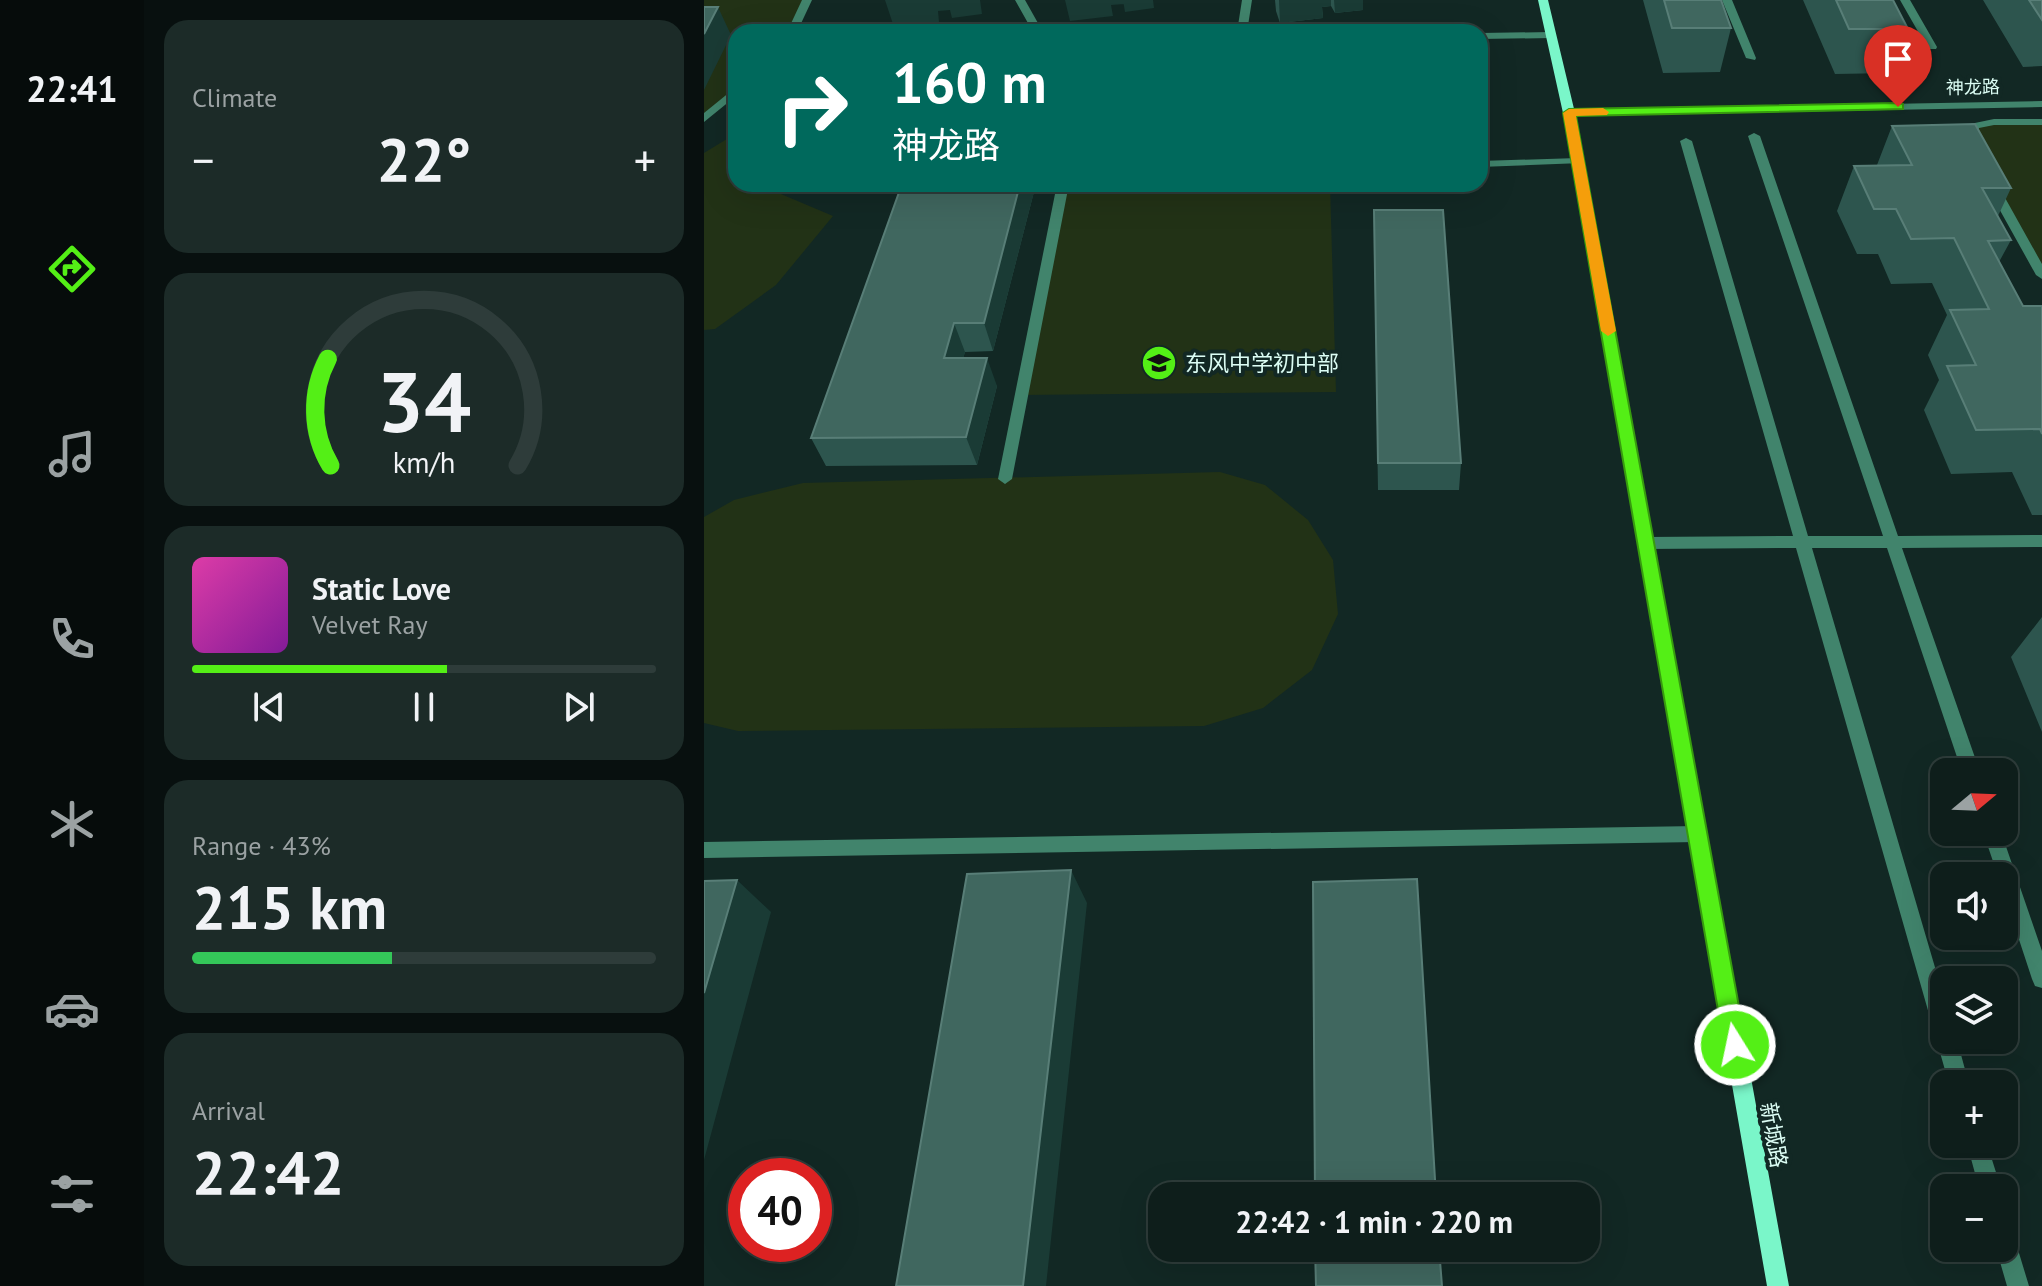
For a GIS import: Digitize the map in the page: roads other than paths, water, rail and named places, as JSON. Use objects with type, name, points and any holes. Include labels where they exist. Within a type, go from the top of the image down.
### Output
[{"type":"street","points":[[796,24],[807,0]]},
{"type":"street","points":[[1020,0],[1034,24]]},
{"type":"street","points":[[1243,24],[1247,0]]},
{"type":"street","name":"新城路","points":[[1543,0],[1578,161],[1778,1286]]},
{"type":"street","points":[[1727,0],[1751,58]]},
{"type":"street","points":[[1905,0],[1932,47]]},
{"type":"street","points":[[1488,36],[1551,35]]},
{"type":"street","points":[[704,119],[728,97]]},
{"type":"street","name":"神龙路","points":[[1569,113],[2042,104]]},
{"type":"street","points":[[1975,155],[1967,141],[1974,126],[1994,122],[2042,122]]},
{"type":"street","points":[[1754,136],[1966,758]]},
{"type":"street","points":[[1686,141],[1930,983]]},
{"type":"street","points":[[1488,164],[1578,161]]},
{"type":"street","points":[[1990,182],[2042,275]]},
{"type":"street","points":[[1005,479],[1061,192]]},
{"type":"street","points":[[1646,543],[2042,541]]},
{"type":"street","points":[[704,850],[1698,834]]},
{"type":"street","points":[[1997,846],[2042,979]]},
{"type":"street","points":[[2011,1262],[2018,1286]]},
{"type":"place","name":"东风中学初中部","points":[[1159,363]]}]
